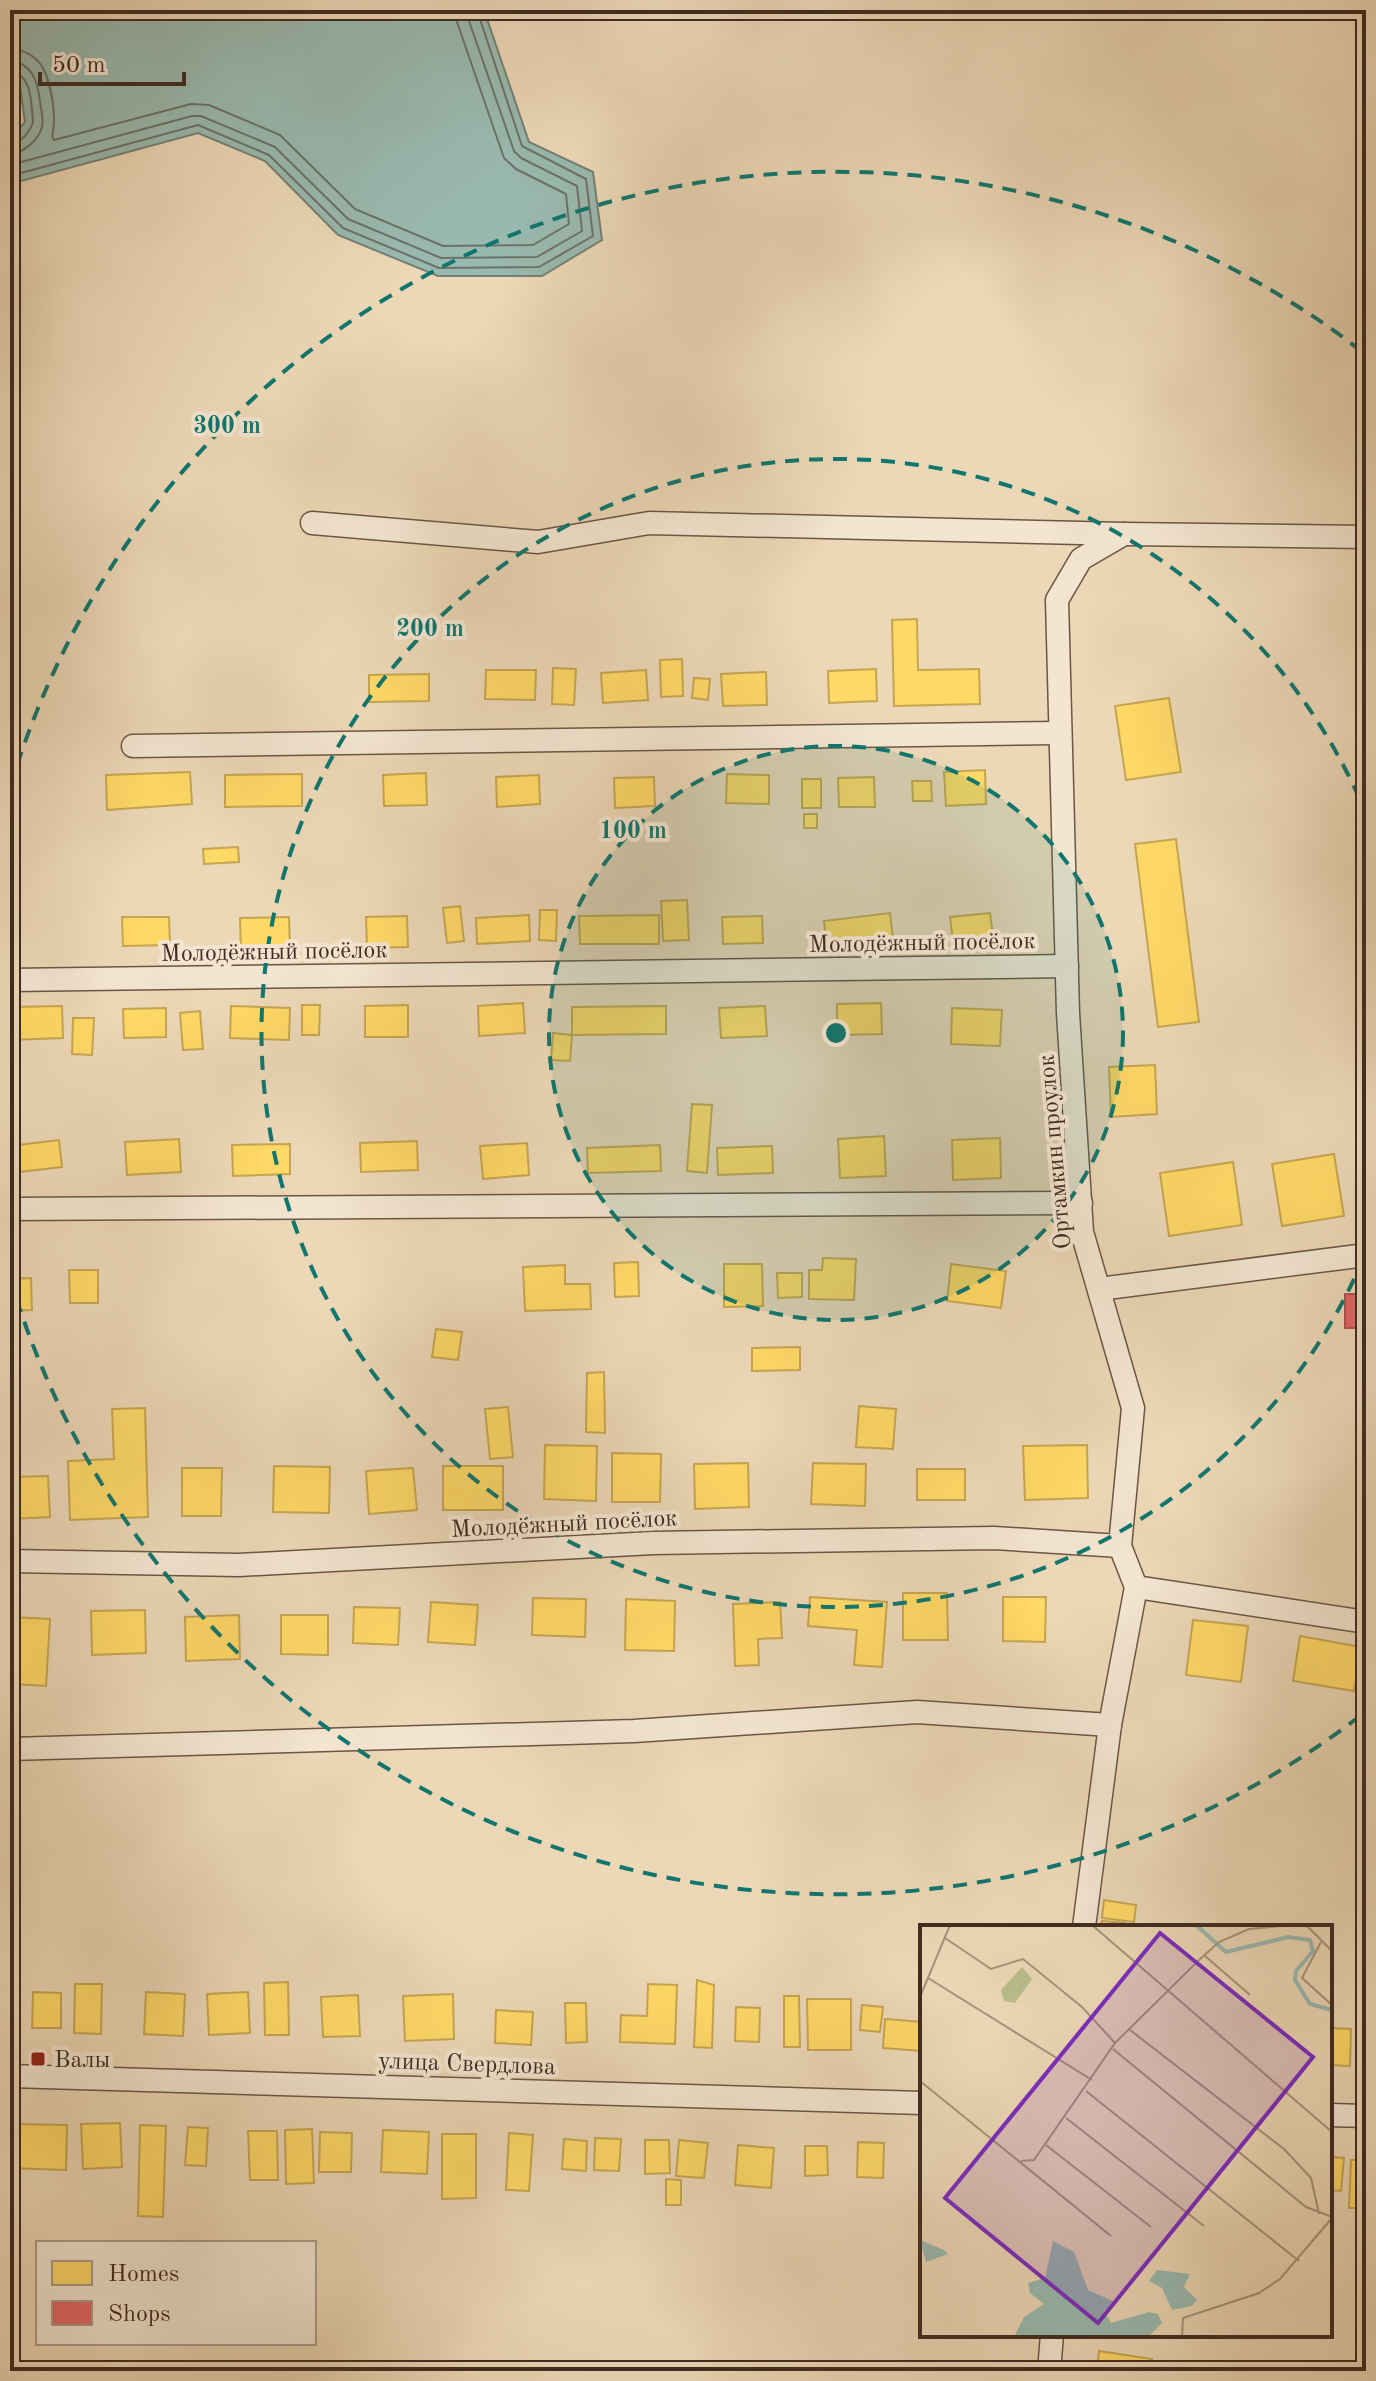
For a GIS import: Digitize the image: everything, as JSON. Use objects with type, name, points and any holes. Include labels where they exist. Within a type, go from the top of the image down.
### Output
[{"type":"street","points":[[312,523],[538,542],[649,523],[1366,537]]},
{"type":"street","name":"Ортамкин проулок","points":[[1124,534],[1081,559],[1057,600],[1068,1013],[1082,1232],[1133,1408],[1120,1546],[1136,1587]]},
{"type":"street","points":[[133,746],[1060,733]]},
{"type":"street","name":"Молодёжный посёлок","points":[[10,980],[1067,966]]},
{"type":"street","points":[[10,1209],[1081,1203]]},
{"type":"street","points":[[1099,1289],[1366,1255]]},
{"type":"street","name":"Молодёжный посёлок","points":[[10,1561],[239,1565],[653,1543],[947,1538],[1120,1546]]},
{"type":"street","points":[[1084,1925],[1110,1725],[1136,1587],[1366,1622]]},
{"type":"street","points":[[10,1749],[634,1731],[917,1712],[1110,1725]]},
{"type":"street","name":"улица Свердлова","points":[[10,2076],[920,2103]]},
{"type":"street","points":[[1332,2115],[1366,2116]]},
{"type":"street","points":[[1049,2371],[1052,2337]]},
{"type":"water","points":[[10,10],[484,10],[529,142],[593,172],[602,240],[542,276],[438,276],[338,235],[265,161],[198,133],[10,184],[10,140],[25,122],[20,87],[10,76]]},
{"type":"building: Homes","points":[[917,619],[918,670],[979,669],[980,704],[894,706],[892,620]]},
{"type":"building: Homes","points":[[682,659],[683,696],[661,697],[660,660]]},
{"type":"building: Homes","points":[[553,668],[576,669],[574,705],[552,704]]},
{"type":"building: Homes","points":[[876,669],[877,701],[829,703],[828,671]]},
{"type":"building: Homes","points":[[486,670],[536,670],[535,700],[485,699]]},
{"type":"building: Homes","points":[[646,670],[648,700],[603,703],[601,673]]},
{"type":"building: Homes","points":[[766,672],[767,705],[723,706],[721,674]]},
{"type":"building: Homes","points":[[429,674],[429,701],[369,702],[369,675]]},
{"type":"building: Homes","points":[[694,678],[710,679],[708,700],[692,698]]},
{"type":"building: Homes","points":[[1169,698],[1181,772],[1126,780],[1115,706]]},
{"type":"building: Homes","points":[[985,770],[986,804],[946,806],[944,772]]},
{"type":"building: Homes","points":[[190,772],[192,804],[107,810],[106,775]]},
{"type":"building: Homes","points":[[426,773],[427,805],[384,806],[383,775]]},
{"type":"building: Homes","points":[[302,774],[302,806],[225,807],[225,775]]},
{"type":"building: Homes","points":[[727,774],[769,775],[769,804],[726,803]]},
{"type":"building: Homes","points":[[539,775],[540,804],[497,807],[496,777]]},
{"type":"building: Homes","points":[[654,777],[655,806],[615,808],[614,778]]},
{"type":"building: Homes","points":[[874,777],[875,807],[839,807],[838,778]]},
{"type":"building: Homes","points":[[802,779],[821,779],[821,808],[802,808]]},
{"type":"building: Homes","points":[[912,781],[931,781],[932,801],[913,801]]},
{"type":"building: Homes","points":[[804,814],[817,814],[817,828],[804,828]]},
{"type":"building: Homes","points":[[1176,839],[1199,1022],[1158,1027],[1135,844]]},
{"type":"building: Homes","points":[[238,847],[239,862],[204,864],[203,849]]},
{"type":"building: Homes","points":[[687,900],[689,940],[663,941],[661,901]]},
{"type":"building: Homes","points":[[460,906],[464,941],[447,943],[443,908]]},
{"type":"building: Homes","points":[[540,910],[557,910],[556,941],[539,940]]},
{"type":"building: Homes","points":[[890,913],[893,938],[827,946],[824,921]]},
{"type":"building: Homes","points":[[990,913],[994,944],[954,949],[950,917]]},
{"type":"building: Homes","points":[[529,915],[530,941],[477,944],[476,918]]},
{"type":"building: Homes","points":[[659,915],[659,944],[580,944],[579,916]]},
{"type":"building: Homes","points":[[407,916],[408,947],[367,948],[366,917]]},
{"type":"building: Homes","points":[[762,916],[763,943],[723,944],[722,917]]},
{"type":"building: Homes","points":[[122,917],[169,917],[170,945],[123,946]]},
{"type":"building: Homes","points":[[289,917],[290,951],[241,952],[240,918]]},
{"type":"building: Homes","points":[[523,1003],[525,1033],[479,1036],[478,1006]]},
{"type":"building: Homes","points":[[881,1003],[882,1034],[837,1035],[837,1004]]},
{"type":"building: Homes","points":[[302,1005],[320,1005],[319,1035],[302,1035]]},
{"type":"building: Homes","points":[[408,1005],[408,1037],[365,1037],[365,1006]]},
{"type":"building: Homes","points":[[62,1006],[63,1038],[10,1040],[10,1007]]},
{"type":"building: Homes","points":[[231,1006],[290,1008],[289,1040],[230,1038]]},
{"type":"building: Homes","points":[[666,1006],[666,1034],[572,1035],[572,1007]]},
{"type":"building: Homes","points":[[765,1006],[767,1036],[721,1038],[719,1008]]},
{"type":"building: Homes","points":[[166,1008],[166,1037],[124,1038],[123,1009]]},
{"type":"building: Homes","points":[[952,1008],[1002,1010],[1000,1046],[951,1044]]},
{"type":"building: Homes","points":[[200,1011],[203,1049],[183,1050],[180,1013]]},
{"type":"building: Homes","points":[[73,1018],[94,1018],[92,1055],[72,1054]]},
{"type":"building: Homes","points":[[553,1033],[572,1035],[570,1061],[551,1060]]},
{"type":"building: Homes","points":[[1155,1065],[1157,1114],[1111,1117],[1109,1067]]},
{"type":"building: Homes","points":[[692,1104],[712,1105],[707,1173],[687,1171]]},
{"type":"building: Homes","points":[[884,1136],[886,1176],[840,1178],[838,1139]]},
{"type":"building: Homes","points":[[1000,1138],[1001,1178],[953,1180],[952,1140]]},
{"type":"building: Homes","points":[[179,1139],[181,1172],[127,1175],[125,1142]]},
{"type":"building: Homes","points":[[59,1140],[62,1167],[10,1173],[10,1146]]},
{"type":"building: Homes","points":[[417,1141],[418,1170],[361,1172],[360,1143]]},
{"type":"building: Homes","points":[[527,1143],[529,1175],[483,1179],[480,1146]]},
{"type":"building: Homes","points":[[290,1144],[290,1174],[233,1176],[232,1145]]},
{"type":"building: Homes","points":[[660,1145],[661,1171],[588,1173],[587,1148]]},
{"type":"building: Homes","points":[[772,1146],[773,1173],[718,1175],[717,1148]]},
{"type":"building: Homes","points":[[1334,1154],[1344,1216],[1282,1226],[1272,1164]]},
{"type":"building: Homes","points":[[1233,1162],[1242,1225],[1169,1236],[1160,1173]]},
{"type":"building: Homes","points":[[823,1258],[856,1259],[854,1300],[809,1299],[809,1270],[822,1270]]},
{"type":"building: Homes","points":[[638,1262],[639,1296],[615,1297],[614,1263]]},
{"type":"building: Homes","points":[[724,1264],[762,1264],[763,1306],[724,1307]]},
{"type":"building: Homes","points":[[951,1264],[1006,1271],[1001,1308],[947,1301]]},
{"type":"building: Homes","points":[[565,1265],[565,1284],[590,1284],[591,1309],[525,1311],[523,1267]]},
{"type":"building: Homes","points":[[69,1270],[98,1270],[98,1303],[70,1303]]},
{"type":"building: Homes","points":[[777,1273],[802,1273],[802,1297],[778,1298]]},
{"type":"building: Homes","points":[[31,1278],[32,1310],[10,1311],[10,1279]]},
{"type":"building: Homes","points":[[436,1329],[462,1332],[458,1360],[432,1357]]},
{"type":"building: Homes","points":[[800,1347],[800,1370],[752,1371],[752,1348]]},
{"type":"building: Homes","points":[[604,1372],[605,1433],[586,1432],[587,1373]]},
{"type":"building: Homes","points":[[859,1406],[896,1409],[893,1449],[856,1447]]},
{"type":"building: Homes","points":[[508,1407],[513,1457],[490,1459],[485,1409]]},
{"type":"building: Homes","points":[[145,1408],[148,1517],[70,1520],[68,1461],[114,1459],[112,1409]]},
{"type":"building: Homes","points":[[545,1445],[597,1446],[596,1501],[544,1499]]},
{"type":"building: Homes","points":[[1087,1445],[1088,1498],[1025,1500],[1023,1446]]},
{"type":"building: Homes","points":[[612,1453],[661,1454],[660,1502],[612,1502]]},
{"type":"building: Homes","points":[[748,1463],[749,1507],[695,1509],[694,1464]]},
{"type":"building: Homes","points":[[813,1463],[866,1464],[865,1506],[811,1504]]},
{"type":"building: Homes","points":[[274,1466],[330,1467],[329,1513],[273,1512]]},
{"type":"building: Homes","points":[[443,1466],[503,1466],[503,1510],[443,1510]]},
{"type":"building: Homes","points":[[182,1468],[222,1468],[221,1516],[182,1516]]},
{"type":"building: Homes","points":[[413,1468],[417,1510],[369,1514],[366,1471]]},
{"type":"building: Homes","points":[[917,1469],[965,1469],[965,1500],[917,1500]]},
{"type":"building: Homes","points":[[48,1476],[50,1517],[10,1519],[10,1477]]},
{"type":"building: Homes","points":[[903,1593],[947,1593],[948,1640],[903,1640]]},
{"type":"building: Homes","points":[[810,1597],[887,1602],[882,1667],[854,1665],[857,1630],[808,1626]]},
{"type":"building: Homes","points":[[1003,1597],[1046,1597],[1045,1642],[1003,1641]]},
{"type":"building: Homes","points":[[533,1598],[586,1599],[585,1637],[532,1635]]},
{"type":"building: Homes","points":[[626,1599],[675,1601],[674,1651],[625,1650]]},
{"type":"building: Homes","points":[[431,1602],[478,1605],[475,1645],[428,1642]]},
{"type":"building: Homes","points":[[780,1602],[782,1638],[758,1639],[759,1665],[735,1666],[733,1604]]},
{"type":"building: Homes","points":[[354,1607],[400,1608],[398,1645],[353,1643]]},
{"type":"building: Homes","points":[[145,1610],[146,1653],[92,1655],[91,1611]]},
{"type":"building: Homes","points":[[239,1615],[240,1659],[186,1661],[185,1617]]},
{"type":"building: Homes","points":[[281,1615],[328,1615],[328,1655],[281,1654]]},
{"type":"building: Homes","points":[[10,1617],[50,1619],[46,1686],[13,1684],[15,1655],[10,1655]]},
{"type":"building: Homes","points":[[1193,1620],[1248,1626],[1241,1682],[1186,1675]]},
{"type":"building: Homes","points":[[1300,1636],[1361,1647],[1354,1691],[1293,1681]]},
{"type":"building: Homes","points":[[1104,1900],[1136,1905],[1134,1922],[1102,1918]]},
{"type":"building: Homes","points":[[1102,1921],[1125,1923],[1125,1925],[1101,1925]]},
{"type":"building: Homes","points":[[697,1980],[714,1985],[712,2048],[694,2047]]},
{"type":"building: Homes","points":[[288,1982],[289,2035],[265,2035],[264,1983]]},
{"type":"building: Homes","points":[[75,1984],[102,1984],[101,2034],[74,2033]]},
{"type":"building: Homes","points":[[648,1984],[677,1985],[675,2044],[620,2042],[621,2015],[647,2016]]},
{"type":"building: Homes","points":[[33,1992],[61,1993],[61,2028],[32,2028]]},
{"type":"building: Homes","points":[[146,1992],[185,1994],[183,2036],[144,2034]]},
{"type":"building: Homes","points":[[248,1992],[250,2033],[209,2035],[207,1994]]},
{"type":"building: Homes","points":[[453,1994],[454,2039],[405,2041],[403,1996]]},
{"type":"building: Homes","points":[[358,1995],[360,2036],[323,2037],[321,1997]]},
{"type":"building: Homes","points":[[784,1996],[799,1996],[800,2047],[784,2047]]},
{"type":"building: Homes","points":[[807,1999],[851,1999],[851,2050],[808,2050]]},
{"type":"building: Homes","points":[[565,2003],[586,2003],[587,2042],[566,2043]]},
{"type":"building: Homes","points":[[862,2005],[883,2007],[880,2032],[860,2030]]},
{"type":"building: Homes","points":[[736,2007],[760,2008],[759,2042],[735,2041]]},
{"type":"building: Homes","points":[[496,2010],[533,2012],[531,2045],[495,2043]]},
{"type":"building: Homes","points":[[885,2019],[920,2022],[920,2051],[883,2048]]},
{"type":"building: Homes","points":[[1332,2028],[1351,2029],[1350,2066],[1332,2065]]},
{"type":"building: Homes","points":[[1357,2028],[1366,2028],[1366,2066],[1357,2066]]},
{"type":"building: Homes","points":[[120,2123],[122,2167],[83,2169],[81,2124]]},
{"type":"building: Homes","points":[[10,2124],[67,2125],[66,2170],[10,2168]]},
{"type":"building: Homes","points":[[140,2125],[166,2126],[163,2217],[138,2216]]},
{"type":"building: Homes","points":[[188,2127],[208,2128],[206,2166],[185,2165]]},
{"type":"building: Homes","points":[[312,2129],[314,2183],[286,2184],[285,2130]]},
{"type":"building: Homes","points":[[383,2130],[429,2132],[427,2174],[381,2172]]},
{"type":"building: Homes","points":[[248,2131],[277,2131],[278,2180],[250,2180]]},
{"type":"building: Homes","points":[[320,2132],[352,2133],[351,2172],[319,2172]]},
{"type":"building: Homes","points":[[509,2133],[533,2135],[529,2191],[506,2190]]},
{"type":"building: Homes","points":[[442,2134],[476,2134],[476,2198],[442,2199]]},
{"type":"building: Homes","points":[[595,2138],[621,2139],[619,2171],[594,2170]]},
{"type":"building: Homes","points":[[564,2139],[587,2141],[586,2171],[562,2169]]},
{"type":"building: Homes","points":[[645,2140],[669,2140],[670,2173],[645,2174]]},
{"type":"building: Homes","points":[[679,2140],[708,2143],[704,2178],[676,2176]]},
{"type":"building: Homes","points":[[858,2142],[884,2143],[883,2178],[857,2177]]},
{"type":"building: Homes","points":[[738,2145],[774,2148],[771,2188],[735,2185]]},
{"type":"building: Homes","points":[[805,2146],[827,2146],[828,2175],[805,2176]]},
{"type":"building: Homes","points":[[1332,2157],[1344,2158],[1341,2191],[1332,2190]]},
{"type":"building: Homes","points":[[1351,2160],[1366,2160],[1366,2208],[1349,2208]]},
{"type":"building: Homes","points":[[666,2179],[681,2180],[681,2205],[666,2205]]},
{"type":"building: Homes","points":[[1099,2351],[1152,2359],[1150,2371],[1097,2371]]},
{"type":"building: Shops","points":[[1345,1294],[1366,1294],[1366,1328],[1345,1328]]},
{"type":"place","name":"Валы","points":[[38,2059]]}]
